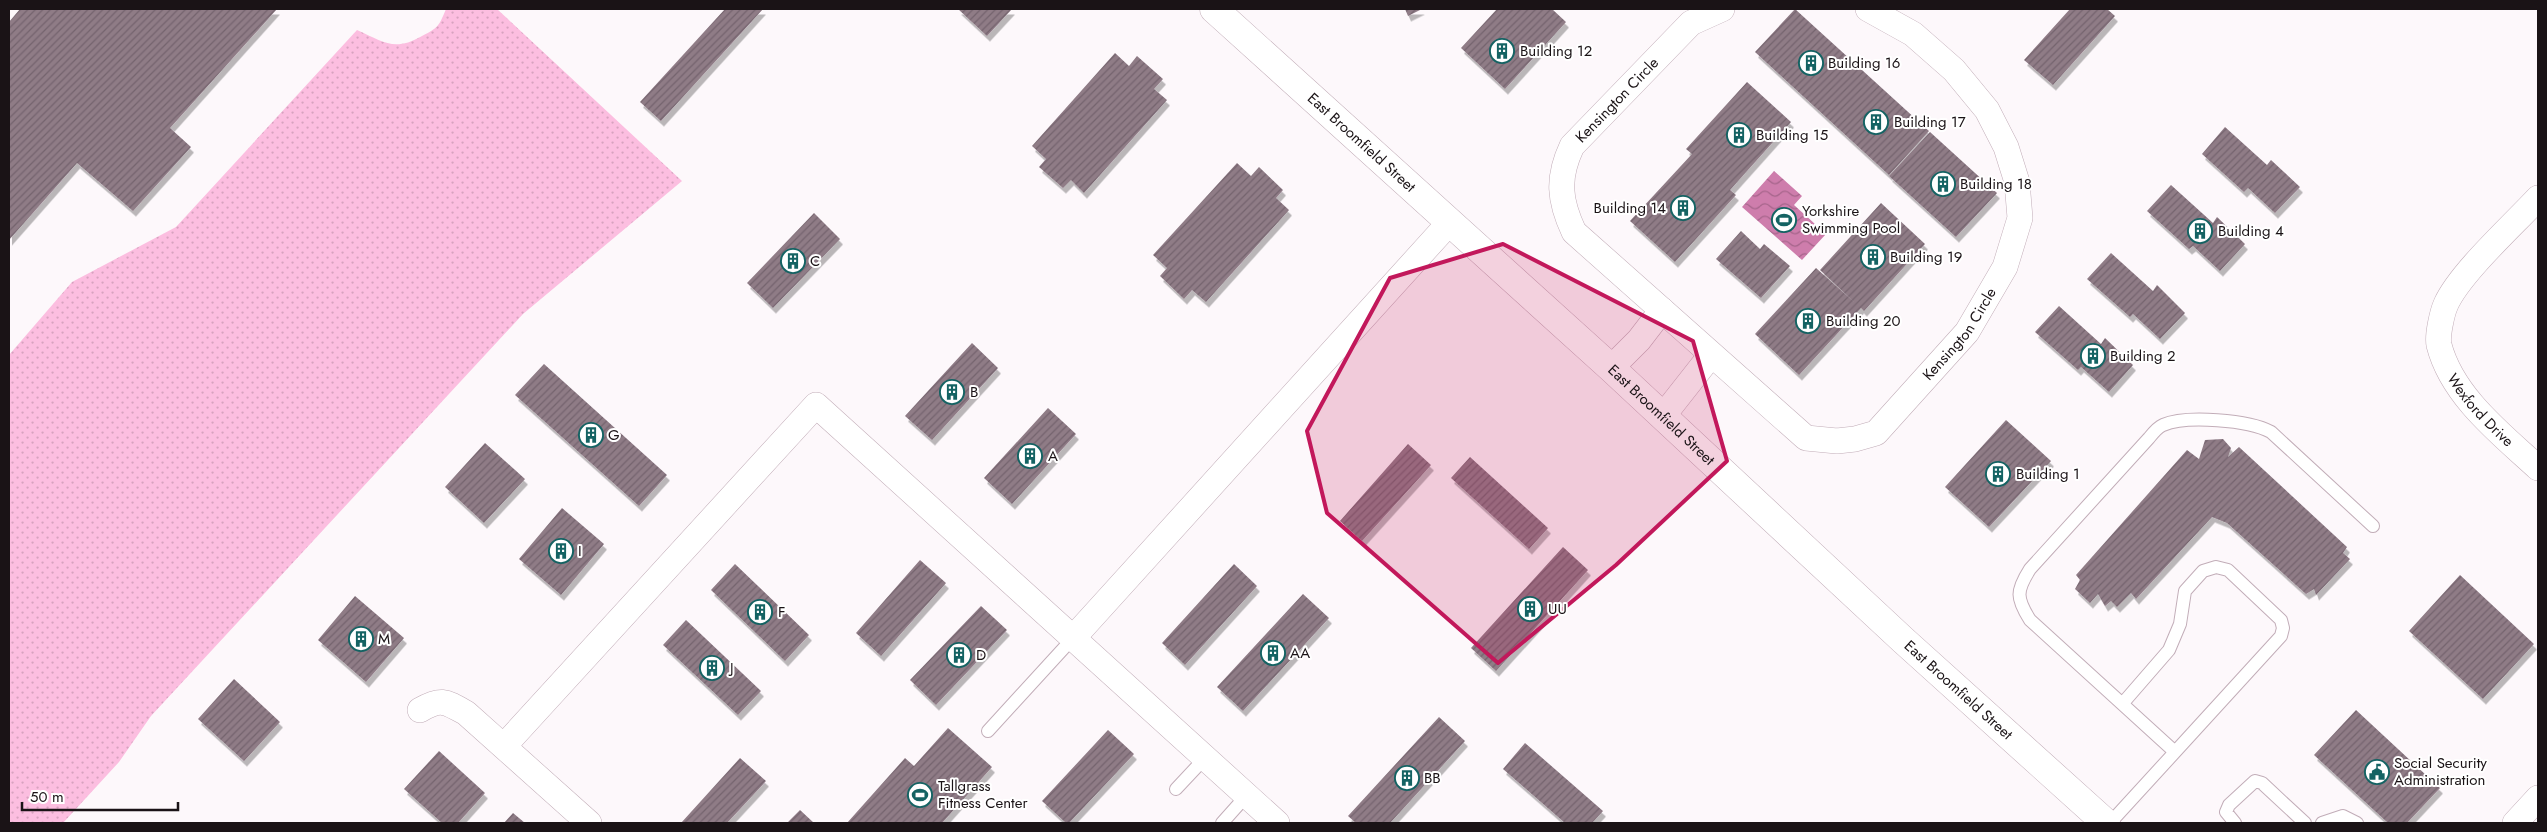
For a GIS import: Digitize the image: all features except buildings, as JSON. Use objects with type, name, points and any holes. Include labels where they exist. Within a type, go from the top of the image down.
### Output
[{"type":"main road","name":"East Broomfield Street","points":[[1214,9],[1611,368],[1903,640],[2106,823]]},
{"type":"street","name":"Kensington Circle","points":[[1722,9],[1691,23],[1572,146],[1563,165],[1561,187],[1565,212],[1574,232],[1806,438],[1832,441],[1855,439],[1876,433],[1967,332],[2005,267],[2020,218],[2017,182],[2006,147],[1987,110],[1954,70],[1913,34],[1868,9]]},
{"type":"street","name":"Wexford Drive","points":[[2538,198],[2466,275],[2446,305],[2438,343],[2449,374],[2500,433],[2538,468]]},
{"type":"street","points":[[1074,637],[1450,222]]},
{"type":"street","points":[[1611,368],[1639,340],[1662,310]]},
{"type":"street","points":[[1663,416],[1711,354]]},
{"type":"street","points":[[504,746],[816,405],[1277,823]]},
{"type":"street","points":[[420,710],[434,702],[448,702],[466,713],[589,823]]},
{"type":"street","points":[[2515,823],[2538,798]]},
{"type":"lane","points":[[2175,752],[2030,620],[2020,605],[2019,594],[2022,582],[2030,569],[2161,425],[2171,422],[2218,421],[2250,423],[2261,427],[2270,432],[2373,526]]},
{"type":"lane","points":[[2110,823],[2281,636],[2283,628],[2281,620],[2228,570],[2216,567],[2203,571],[2185,590],[2180,624],[2169,650],[2123,703]]},
{"type":"lane","points":[[988,731],[1074,637]]},
{"type":"lane","points":[[1176,789],[1206,757]]},
{"type":"lane","points":[[2235,823],[2226,812],[2228,806],[2255,781],[2262,783],[2305,823]]},
{"type":"lane","points":[[1222,823],[1247,795]]},
{"type":"lane","points":[[2322,823],[2343,816],[2357,823]]},
{"type":"highlighted area","points":[[1503,244],[1693,341],[1727,461],[1616,565],[1498,663],[1327,513],[1307,431],[1390,278]]},
{"type":"shaded area","points":[[446,9],[497,9],[682,181],[523,314],[151,716],[119,762],[63,823],[9,823],[9,355],[72,282],[176,227],[357,30],[389,44],[404,44],[435,28],[440,23]]},
{"type":"water","name":"Yorkshire Swimming Pool","points":[[1774,171],[1802,196],[1794,205],[1826,234],[1802,260],[1742,207]]},
{"type":"place","name":"Building 12","points":[[1502,51]]},
{"type":"place","name":"Building 16","points":[[1811,63]]},
{"type":"place","name":"Building 17","points":[[1876,122]]},
{"type":"place","name":"Building 15","points":[[1739,135]]},
{"type":"place","name":"Building 18","points":[[1943,184]]},
{"type":"place","name":"Building 14","points":[[1683,208]]},
{"type":"place","name":"Yorkshire Swimming Pool","points":[[1784,220]]},
{"type":"place","name":"Building 4","points":[[2200,231]]},
{"type":"place","name":"Building 19","points":[[1873,257]]},
{"type":"place","name":"C","points":[[793,261]]},
{"type":"place","name":"Building 20","points":[[1808,321]]},
{"type":"place","name":"Building 2","points":[[2093,356]]},
{"type":"place","name":"B","points":[[952,392]]},
{"type":"place","name":"G","points":[[591,435]]},
{"type":"place","name":"A","points":[[1030,456]]},
{"type":"place","name":"Building 1","points":[[1998,474]]},
{"type":"place","name":"I","points":[[561,551]]},
{"type":"place","name":"UU","points":[[1530,609]]},
{"type":"place","name":"F","points":[[760,612]]},
{"type":"place","name":"M","points":[[361,639]]},
{"type":"place","name":"AA","points":[[1273,653]]},
{"type":"place","name":"D","points":[[959,655]]},
{"type":"place","name":"J","points":[[712,668]]},
{"type":"place","name":"Social Security Administration","points":[[2377,772]]},
{"type":"place","name":"BB","points":[[1407,778]]},
{"type":"place","name":"Tallgrass Fitness Center","points":[[920,795]]}]
